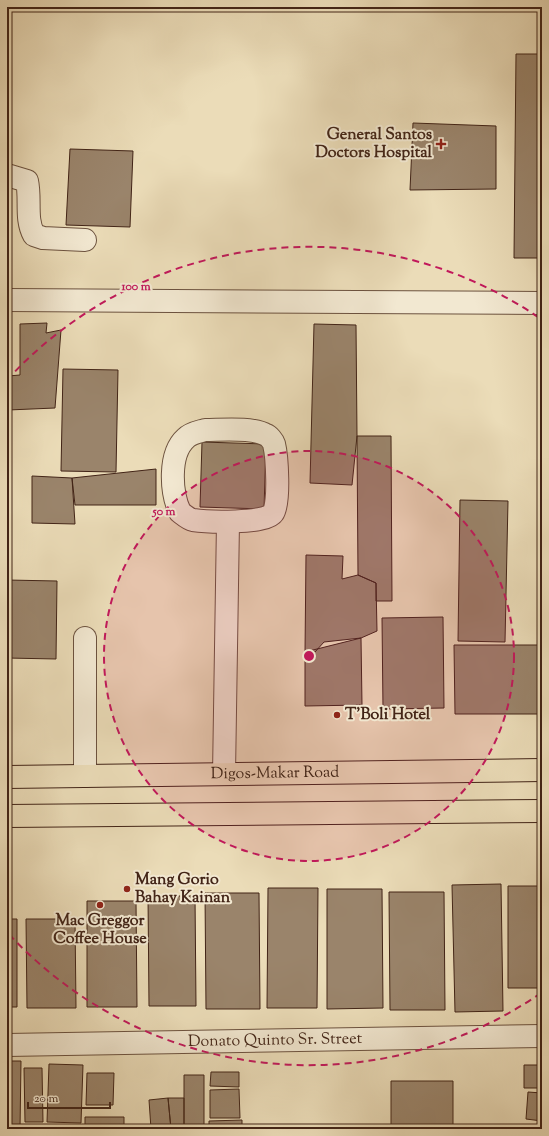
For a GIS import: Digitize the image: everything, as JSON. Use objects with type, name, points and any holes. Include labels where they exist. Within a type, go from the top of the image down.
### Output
[{"type":"main road","name":"Digos-Makar Road","points":[[7,777],[542,770]]},
{"type":"main road","points":[[7,816],[542,811]]},
{"type":"street","points":[[7,175],[27,181],[29,190],[30,228],[34,235],[43,238],[85,240]]},
{"type":"street","points":[[7,300],[542,303]]},
{"type":"street","points":[[205,430],[255,432],[267,435],[273,442],[276,456],[276,508],[272,515],[265,519],[228,522],[191,520],[180,512],[174,492],[174,462],[177,450],[185,439],[193,433],[205,430]]},
{"type":"street","points":[[224,774],[228,522]]},
{"type":"street","points":[[85,638],[85,776]]},
{"type":"street","name":"Donato Quinto Sr. Street","points":[[7,1045],[542,1036]]},
{"type":"building","points":[[516,54],[542,54],[542,258],[514,258]]},
{"type":"building","points":[[413,123],[496,126],[496,189],[410,190]]},
{"type":"building","points":[[70,149],[133,151],[130,227],[66,225]]},
{"type":"building","points":[[47,323],[46,333],[61,330],[55,408],[8,410],[8,376],[20,375],[20,324]]},
{"type":"building","points":[[314,324],[356,325],[357,436],[352,485],[310,483]]},
{"type":"building","points":[[63,369],[118,370],[116,472],[61,471]]},
{"type":"building","points":[[357,436],[391,436],[392,601],[376,601],[376,583],[358,575]]},
{"type":"building","points":[[202,442],[266,444],[264,509],[200,507]]},
{"type":"building","points":[[156,469],[156,505],[75,505],[72,478]]},
{"type":"building","points":[[32,476],[72,478],[75,524],[32,523]]},
{"type":"building","points":[[460,500],[508,501],[505,642],[458,641]]},
{"type":"building","points":[[7,518],[9,518],[7,565]]},
{"type":"building","points":[[306,555],[343,556],[342,579],[358,575],[376,583],[377,631],[361,638],[324,642],[315,652],[305,652]]},
{"type":"building","points":[[7,580],[57,581],[56,659],[7,658]]},
{"type":"building","points":[[443,617],[444,708],[383,709],[382,618]]},
{"type":"building","points":[[361,638],[362,705],[305,706],[305,652]]},
{"type":"building","points":[[454,645],[542,645],[542,714],[455,714]]},
{"type":"building","points":[[501,884],[503,1011],[455,1012],[452,885]]},
{"type":"building","points":[[508,886],[542,886],[542,988],[508,988]]},
{"type":"building","points":[[268,888],[318,888],[317,1008],[267,1008]]},
{"type":"building","points":[[327,889],[382,889],[383,1008],[327,1009]]},
{"type":"building","points":[[389,892],[444,892],[445,1010],[390,1010]]},
{"type":"building","points":[[205,893],[259,893],[260,1009],[206,1009]]},
{"type":"building","points":[[148,896],[195,896],[196,1006],[149,1006]]},
{"type":"building","points":[[87,901],[136,901],[137,1007],[87,1007]]},
{"type":"building","points":[[7,919],[17,919],[17,1007],[7,1007]]},
{"type":"building","points":[[26,919],[75,919],[76,1008],[27,1008]]},
{"type":"building","points":[[7,1061],[21,1061],[20,1129],[7,1129]]},
{"type":"building","points":[[49,1064],[83,1065],[81,1123],[47,1122]]},
{"type":"building","points":[[524,1065],[542,1065],[542,1088],[524,1088]]},
{"type":"building","points":[[24,1068],[42,1068],[43,1122],[25,1122]]},
{"type":"building","points":[[211,1072],[239,1072],[239,1087],[210,1086]]},
{"type":"building","points":[[87,1073],[114,1073],[113,1105],[86,1105]]},
{"type":"building","points":[[184,1075],[204,1075],[204,1129],[184,1129]]},
{"type":"building","points":[[391,1081],[453,1081],[453,1129],[391,1129]]},
{"type":"building","points":[[239,1089],[240,1118],[210,1118],[210,1090]]},
{"type":"building","points":[[528,1092],[542,1093],[542,1121],[526,1119]]},
{"type":"building","points":[[168,1098],[171,1129],[151,1129],[149,1100]]},
{"type":"building","points":[[168,1098],[184,1098],[184,1129],[171,1129]]},
{"type":"building","points":[[85,1117],[124,1117],[124,1129],[85,1129]]},
{"type":"building","points":[[242,1120],[242,1129],[209,1129],[209,1121]]},
{"type":"place","name":"General Santos Doctors Hospital","points":[[441,144]]},
{"type":"place","name":"T'Boli Hotel","points":[[337,715]]},
{"type":"place","name":"Mang Gorio Bahay Kainan","points":[[127,889]]},
{"type":"place","name":"Mac Greggor Coffee House","points":[[100,905]]}]
